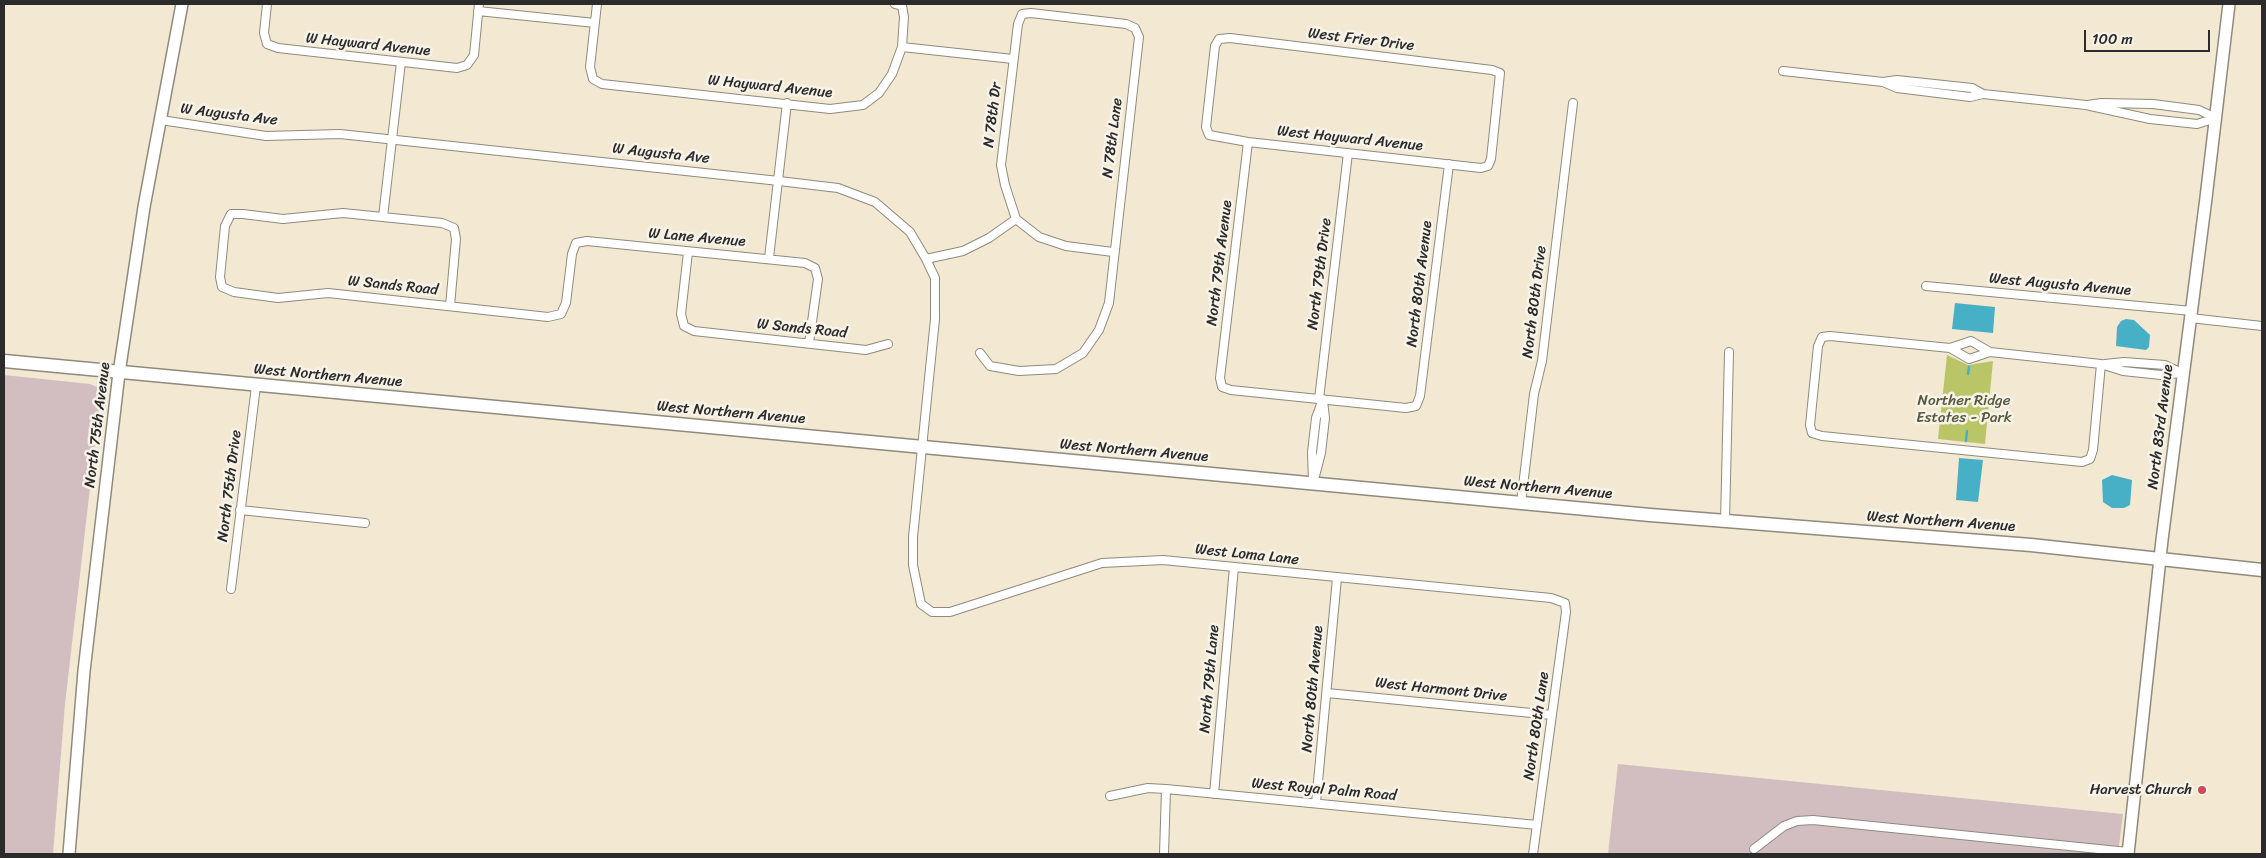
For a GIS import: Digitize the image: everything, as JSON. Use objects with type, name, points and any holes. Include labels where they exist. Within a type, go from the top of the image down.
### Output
[{"type":"main road","name":"North 75th Avenue","points":[[69,854],[84,671],[120,373],[144,207],[182,4]]},
{"type":"main road","name":"North 83rd Avenue","points":[[2128,853],[2159,558],[2229,4]]},
{"type":"main road","name":"West Northern Avenue","points":[[4,361],[1725,522],[2031,545],[2262,570]]},
{"type":"street","name":"W Hayward Avenue","points":[[267,4],[264,33],[267,44],[278,48],[457,68],[467,65],[474,55],[478,7]]},
{"type":"street","points":[[478,7],[595,23],[597,4]]},
{"type":"street","name":"W Hayward Avenue","points":[[595,23],[590,67],[592,79],[602,84],[830,109],[863,105],[878,93],[892,74],[902,47],[904,17],[898,5]]},
{"type":"street","name":"N 78th Lane","points":[[1022,14],[1032,13],[1126,24],[1135,28],[1139,37],[1113,252]]},
{"type":"street","name":"N 78th Dr","points":[[1016,219],[1004,185],[1001,165],[1018,24],[1022,14]]},
{"type":"street","name":"West Frier Drive","points":[[1209,135],[1206,127],[1215,46],[1219,39],[1482,69],[1500,73],[1491,159],[1488,166]]},
{"type":"street","points":[[902,47],[1014,59]]},
{"type":"street","points":[[401,62],[383,217],[442,223],[454,228],[456,239],[450,306]]},
{"type":"street","points":[[1783,71],[1884,82],[1897,88],[1970,97],[1984,94],[2086,105],[2102,110],[2167,121],[2197,124],[2216,118]]},
{"type":"street","points":[[769,258],[788,103]]},
{"type":"street","name":"North 80th Drive","points":[[1521,503],[1534,394],[1542,361],[1573,103]]},
{"type":"street","points":[[2086,105],[2101,103],[2169,106],[2199,110],[2216,118]]},
{"type":"street","points":[[2167,121],[2169,106]]},
{"type":"street","name":"W Augusta Ave","points":[[161,120],[266,136],[340,134],[779,181],[838,188],[875,202],[910,232],[935,278],[935,319],[923,448]]},
{"type":"street","name":"West Hayward Avenue","points":[[1209,135],[1248,142],[1481,168],[1488,166]]},
{"type":"street","name":"North 79th Avenue","points":[[1248,142],[1220,378],[1222,387],[1231,390],[1321,399]]},
{"type":"street","name":"North 79th Drive","points":[[1313,483],[1312,452],[1321,399],[1348,153]]},
{"type":"street","name":"North 80th Avenue","points":[[1321,399],[1406,408],[1416,406],[1420,396],[1449,164]]},
{"type":"street","name":"W Sands Road","points":[[383,217],[343,213],[283,219],[230,214],[225,226],[220,277],[222,287],[234,292],[278,298],[328,293],[548,317],[561,314]]},
{"type":"street","points":[[926,259],[963,251],[990,238],[1016,219],[1039,237],[1066,246],[1113,252],[1109,302],[1099,330],[1083,353],[1056,369],[1019,371],[990,366],[980,353]]},
{"type":"street","name":"W Lane Avenue","points":[[561,314],[566,302],[572,254],[576,243],[587,241],[805,262],[815,268],[818,280],[809,343]]},
{"type":"street","name":"W Sands Road","points":[[688,252],[681,314],[684,326],[694,332],[866,350],[888,344]]},
{"type":"street","name":"West Augusta Avenue","points":[[1926,286],[2191,315],[2262,326]]},
{"type":"street","points":[[2101,364],[2093,450],[2090,459],[2082,462],[1822,436],[1812,433],[1810,425],[1818,346],[1822,338],[1830,336],[1950,348],[1971,341],[1990,352],[2101,364],[2132,372],[2161,375],[2182,373]]},
{"type":"street","points":[[1950,348],[1969,359],[1990,352]]},
{"type":"street","points":[[1725,522],[1729,352]]},
{"type":"street","points":[[2101,364],[2133,362],[2165,365],[2182,373]]},
{"type":"street","points":[[2132,372],[2133,362]]},
{"type":"street","name":"North 75th Drive","points":[[231,589],[256,386]]},
{"type":"street","name":"North 79th Drive","points":[[1313,483],[1321,453],[1324,428],[1321,399]]},
{"type":"street","points":[[1315,427],[1324,428]]},
{"type":"street","name":"West Loma Lane","points":[[923,448],[913,537],[913,565],[921,604],[932,612],[950,612],[1102,563],[1163,560],[1551,598],[1564,602]]},
{"type":"street","points":[[240,510],[365,523]]},
{"type":"street","name":"North 79th Lane","points":[[1214,794],[1234,567]]},
{"type":"street","name":"North 80th Avenue","points":[[1316,803],[1337,578]]},
{"type":"street","name":"North 80th Lane","points":[[1533,854],[1566,612],[1564,602]]},
{"type":"street","name":"West Harmont Drive","points":[[1327,693],[1552,715]]},
{"type":"street","name":"West Royal Palm Road","points":[[1110,796],[1148,788],[1166,789],[1537,825]]},
{"type":"street","points":[[1164,854],[1166,789]]},
{"type":"street","points":[[1754,849],[1768,836],[1784,826],[1797,821],[1813,820],[2128,853]]},
{"type":"shaded area","points":[[4,375],[90,384],[97,387],[101,393],[65,704],[53,854],[4,854]]},
{"type":"shaded area","points":[[1618,764],[2123,814],[2118,854],[1608,854]]},
{"type":"green space","name":"Norther Ridge Estates - Park","points":[[1947,355],[1968,365],[1993,361],[1985,444],[1938,439]]},
{"type":"water","points":[[1955,303],[1995,307],[1993,333],[1952,329]]},
{"type":"water","points":[[2126,319],[2134,320],[2150,335],[2149,347],[2146,350],[2116,346],[2117,327],[2121,321]]},
{"type":"water","points":[[1959,458],[1983,460],[1978,502],[1956,500]]},
{"type":"water","points":[[2112,475],[2132,480],[2130,505],[2124,508],[2112,508],[2103,502],[2102,480]]},
{"type":"waterway","points":[[1968,374],[1969,367]]},
{"type":"waterway","points":[[1966,441],[1967,431]]},
{"type":"place","name":"Harvest Church","points":[[2202,790]]}]
